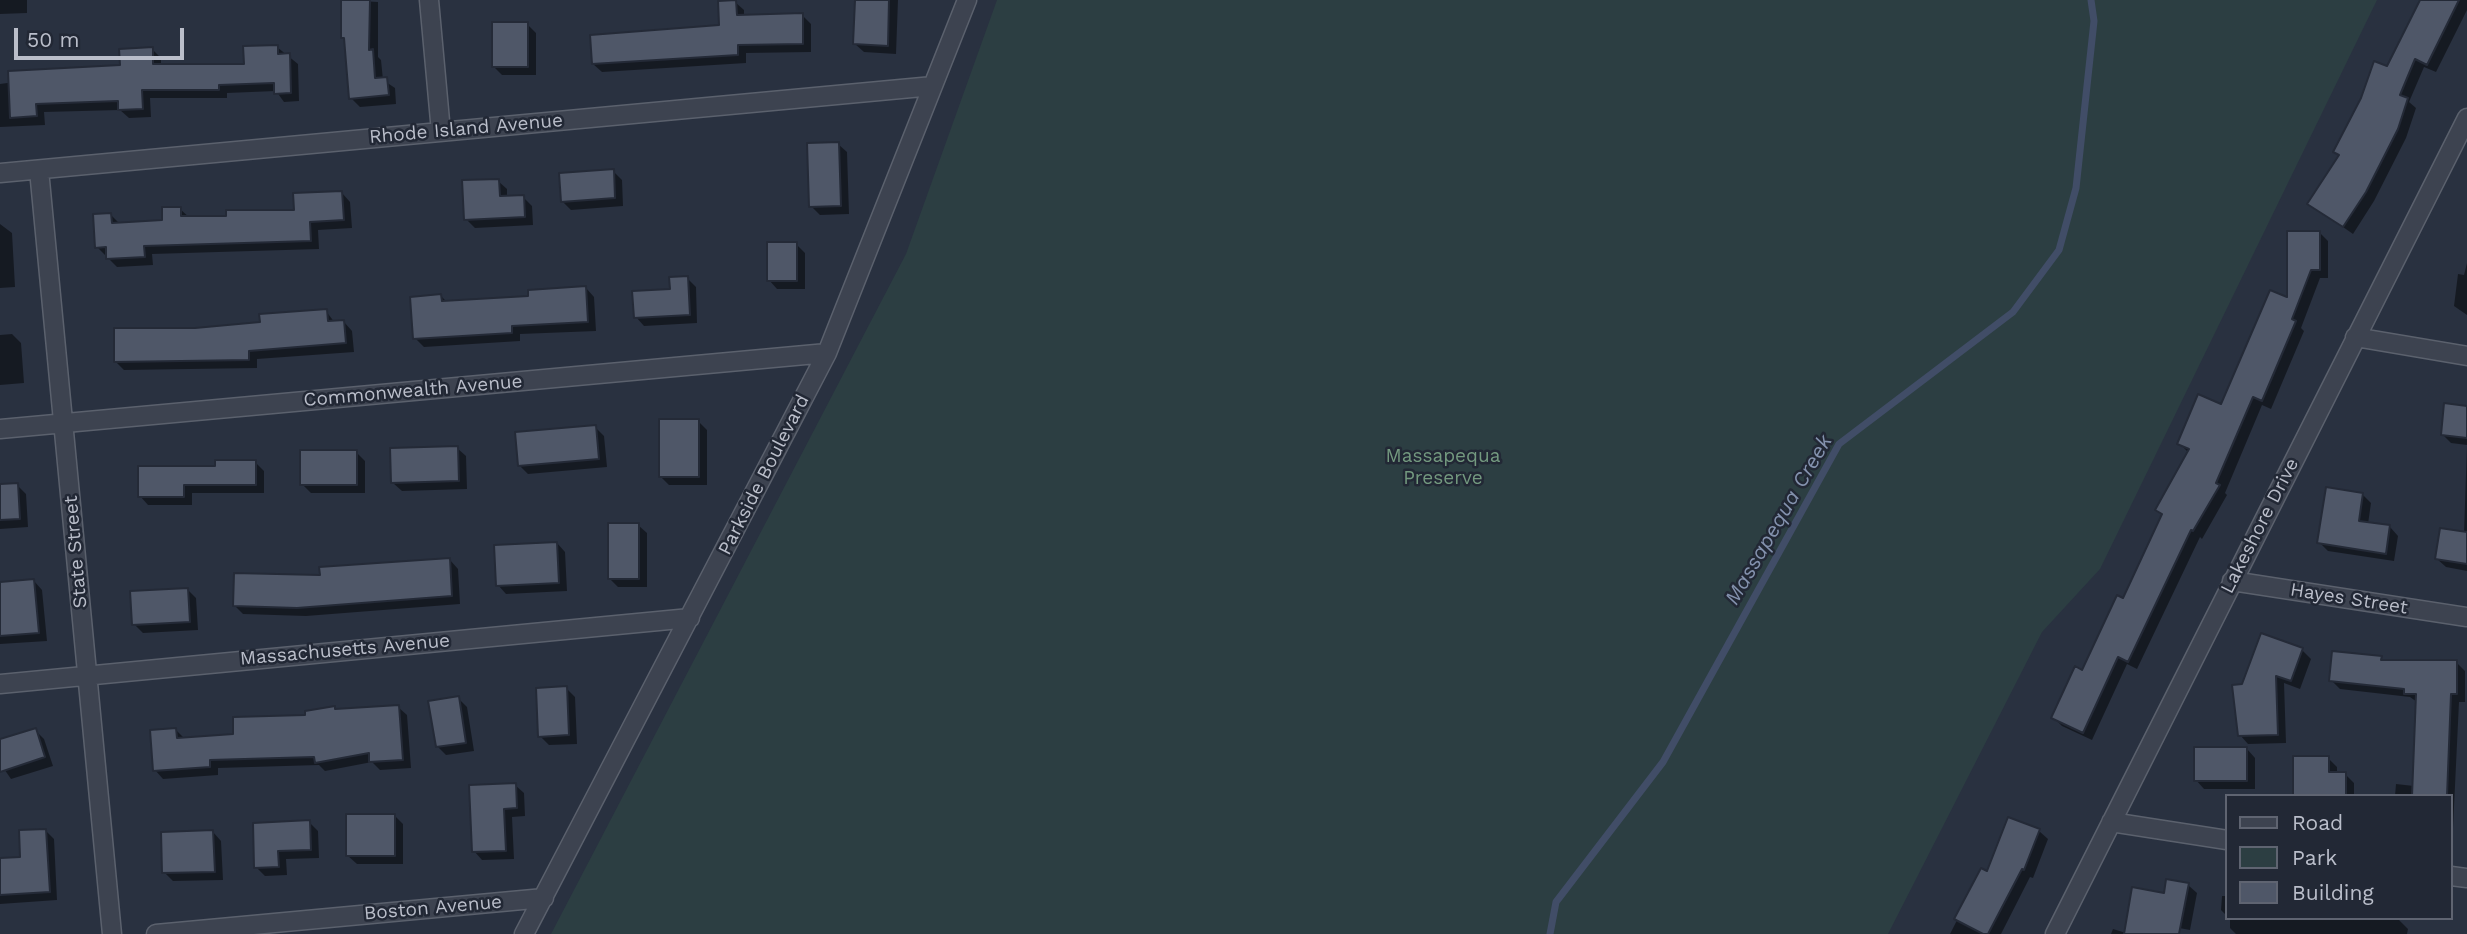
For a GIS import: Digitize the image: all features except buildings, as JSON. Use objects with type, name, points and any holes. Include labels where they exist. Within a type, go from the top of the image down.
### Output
[{"type":"street","points":[[429,0],[441,132]]},
{"type":"street","name":"Parkside Boulevard","points":[[524,934],[827,353],[967,0]]},
{"type":"street","name":"Rhode Island Avenue","points":[[0,173],[933,86]]},
{"type":"street","name":"Lakeshore Drive","points":[[2055,934],[2467,118]]},
{"type":"street","name":"State Street","points":[[39,170],[112,934]]},
{"type":"street","points":[[2355,337],[2467,356]]},
{"type":"street","name":"Commonwealth Avenue","points":[[0,429],[827,353]]},
{"type":"street","name":"Hayes Street","points":[[2232,581],[2467,617]]},
{"type":"street","name":"Massachusetts Avenue","points":[[0,684],[690,618]]},
{"type":"street","points":[[2111,822],[2226,840]]},
{"type":"street","name":"Boston Avenue","points":[[156,934],[544,898]]},
{"type":"green space","name":"Massapequa Preserve","points":[[997,0],[2377,0],[2100,569],[2042,632],[1888,934],[551,934],[906,254]]},
{"type":"waterway","name":"Massapequa Creek","points":[[1550,934],[1556,902],[1663,762],[1839,444],[2013,312],[2059,250],[2076,188],[2094,21],[2091,0]]}]
